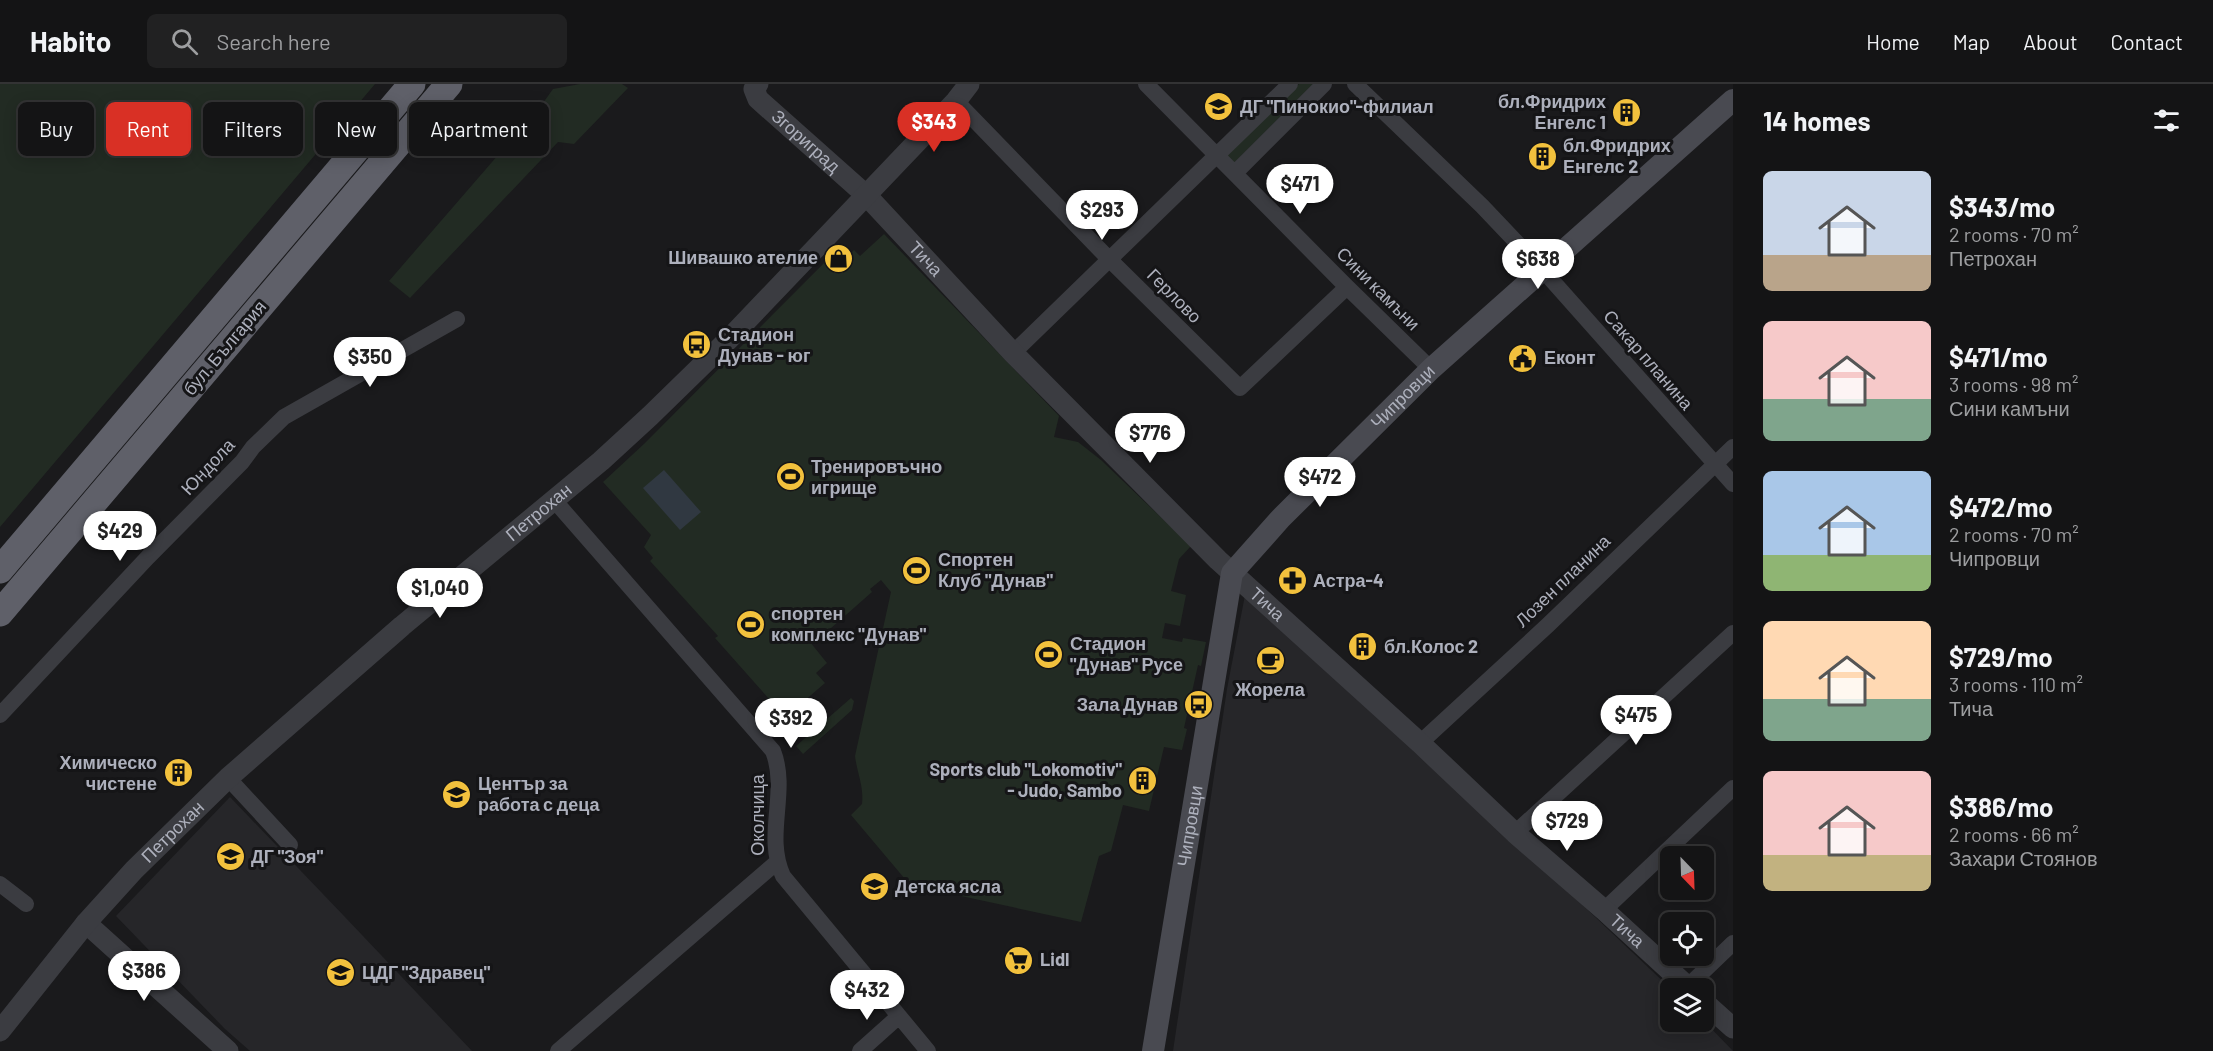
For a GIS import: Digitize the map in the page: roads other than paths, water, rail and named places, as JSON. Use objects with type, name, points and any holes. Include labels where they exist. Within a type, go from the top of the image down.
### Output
[{"type":"highway","name":"бул. България","points":[[0,570],[412,84]]},
{"type":"highway","name":"бул. България","points":[[0,613],[449,84]]},
{"type":"main road","name":"Чипровци","points":[[1153,1051],[1232,573],[1281,518],[1431,369],[1541,268],[1733,99]]},
{"type":"street","name":"Згориград","points":[[758,84],[754,89],[758,99],[867,196]]},
{"type":"street","name":"Сини камъни","points":[[1146,84],[1431,369]]},
{"type":"street","points":[[1013,353],[1290,84]]},
{"type":"street","points":[[1235,173],[1324,84]]},
{"type":"street","name":"Сакар планина","points":[[1355,84],[1482,206],[1541,268],[1733,484]]},
{"type":"street","name":"Петрохан","points":[[0,1031],[86,923],[134,870],[228,778],[402,626],[554,500],[650,416],[729,339],[867,196],[962,92]]},
{"type":"street","name":"Герлово","points":[[962,92],[1109,259],[1240,388],[1347,287]]},
{"type":"street","name":"Тича","points":[[867,196],[1013,353],[1232,573],[1420,743],[1515,833],[1604,910],[1677,978]]},
{"type":"street","name":"Юндола","points":[[0,715],[284,417],[458,319]]},
{"type":"street","name":"Лозен планина","points":[[1420,743],[1548,625],[1733,447]]},
{"type":"street","name":"Околчица","points":[[554,500],[773,751],[777,760],[778,776],[774,846],[783,876],[928,1051]]},
{"type":"street","points":[[1515,833],[1733,633]]},
{"type":"street","points":[[228,778],[290,845]]},
{"type":"street","points":[[1604,910],[1733,788]]},
{"type":"street","points":[[558,1051],[777,862]]},
{"type":"street","points":[[0,884],[26,904]]},
{"type":"street","points":[[86,923],[228,1051]]},
{"type":"street","points":[[1698,978],[1733,943]]},
{"type":"street","points":[[1714,1011],[1733,1028]]},
{"type":"street","points":[[860,1051],[898,1017]]},
{"type":"place","name":"ДГ \"Пинокио\"-филиал","points":[[1219,107]]},
{"type":"place","name":"бл.Фридрих Енгелс 1","points":[[1627,112]]},
{"type":"place","name":"бл.Фридрих Енгелс 2","points":[[1542,156]]},
{"type":"place","name":"Шивашко ателие","points":[[839,258]]},
{"type":"place","name":"Стадион Дунав - юг","points":[[697,345]]},
{"type":"place","name":"Еконт","points":[[1523,358]]},
{"type":"place","name":"Тренировъчно игрище","points":[[790,477]]},
{"type":"place","name":"Спортен Клуб \"Дунав\"","points":[[917,570]]},
{"type":"place","name":"Астра-4","points":[[1292,581]]},
{"type":"place","name":"спортен комплекс \"Дунав\"","points":[[750,624]]},
{"type":"place","name":"бл.Колос 2","points":[[1363,647]]},
{"type":"place","name":"Стадион \"Дунав\" Русе","points":[[1049,654]]},
{"type":"place","name":"Жорела","points":[[1270,661]]},
{"type":"place","name":"Зала Дунав","points":[[1199,705]]},
{"type":"place","name":"Химическо чистене","points":[[178,773]]},
{"type":"place","name":"Sports club \"Lokomotiv\" - Judo, Sambo","points":[[1143,780]]},
{"type":"place","name":"Център за работа с деца","points":[[457,794]]},
{"type":"place","name":"ДГ \"Зоя\"","points":[[230,857]]},
{"type":"place","name":"Детска ясла","points":[[874,887]]},
{"type":"place","name":"Lidl","points":[[1019,960]]},
{"type":"place","name":"ЦДГ \"Здравец\"","points":[[341,973]]}]
